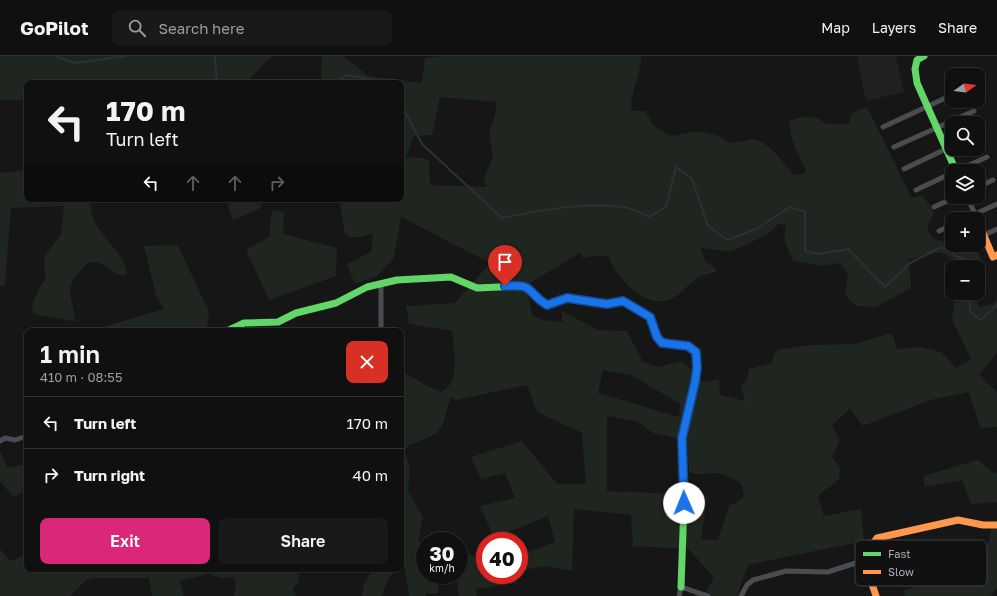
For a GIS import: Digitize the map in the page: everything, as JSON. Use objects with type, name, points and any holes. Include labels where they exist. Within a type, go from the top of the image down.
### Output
[{"type":"street","points":[[924,56],[917,60],[915,69],[918,83],[937,128],[945,141]]},
{"type":"street","points":[[883,127],[945,98]]},
{"type":"street","points":[[894,147],[974,110]]},
{"type":"street","points":[[904,169],[945,150]]},
{"type":"street","points":[[972,164],[987,157]]},
{"type":"street","points":[[916,190],[945,176]]},
{"type":"street","points":[[985,184],[993,180]]},
{"type":"street","points":[[934,207],[945,202]]},
{"type":"street","points":[[985,212],[997,204]]},
{"type":"street","points":[[939,231],[945,228]]},
{"type":"street","points":[[985,235],[997,229]]},
{"type":"street","points":[[985,237],[993,257],[997,255]]},
{"type":"street","points":[[233,328],[244,323],[278,322],[296,313],[336,303],[367,286],[397,280],[451,277],[459,279],[472,287],[477,288],[524,286],[530,289],[547,305],[567,298],[607,304],[623,301],[650,317],[657,337],[662,343],[688,346],[694,348],[696,352],[697,368],[693,396],[682,438],[684,503],[681,587],[679,596]]},
{"type":"street","points":[[381,283],[381,328]]},
{"type":"street","points":[[0,441],[5,438],[15,440],[24,437]]},
{"type":"street","points":[[875,540],[882,536],[958,520],[983,525],[997,525]]},
{"type":"street","points":[[741,596],[747,585],[753,580],[786,571],[828,572],[855,563]]},
{"type":"street","points":[[873,586],[876,596]]},
{"type":"street","points":[[681,587],[708,596]]},
{"type":"shaded area","points":[[0,56],[275,56],[265,62],[249,80],[24,80],[24,100],[0,100]]},
{"type":"shaded area","points":[[322,56],[344,56],[368,76],[399,80],[323,80],[321,77]]},
{"type":"shaded area","points":[[443,56],[641,56],[641,63],[633,91],[631,105],[632,111],[645,111],[654,126],[671,136],[698,131],[719,136],[730,143],[752,139],[757,140],[769,147],[794,175],[804,173],[806,170],[792,139],[790,132],[790,121],[809,116],[818,118],[826,124],[849,124],[851,114],[867,107],[912,198],[923,195],[934,213],[927,228],[933,239],[945,242],[945,252],[978,252],[981,260],[958,260],[940,252],[909,259],[911,288],[876,307],[856,306],[845,295],[848,275],[840,263],[822,266],[793,261],[784,240],[786,226],[780,223],[766,235],[731,252],[701,248],[705,261],[715,268],[716,272],[697,278],[669,300],[649,300],[640,295],[624,282],[612,265],[608,256],[583,258],[580,253],[525,286],[533,316],[543,320],[562,322],[562,311],[598,330],[627,331],[643,362],[658,367],[682,361],[703,382],[719,379],[720,395],[745,401],[741,387],[747,379],[749,369],[772,363],[775,352],[779,350],[809,345],[854,344],[888,334],[893,335],[897,349],[919,347],[941,352],[956,368],[971,359],[952,319],[955,300],[976,300],[979,307],[993,304],[997,299],[997,352],[979,375],[997,392],[997,427],[980,428],[969,392],[930,400],[863,426],[850,409],[832,425],[840,441],[832,456],[840,468],[839,479],[818,496],[824,516],[861,509],[864,540],[855,540],[855,543],[748,565],[737,596],[691,596],[706,592],[714,578],[689,549],[633,546],[631,515],[574,509],[572,571],[545,566],[528,569],[528,552],[555,542],[548,516],[509,532],[491,532],[480,506],[515,498],[505,473],[481,479],[471,457],[522,441],[557,484],[586,484],[582,433],[537,412],[527,385],[456,400],[452,397],[448,405],[444,422],[440,429],[432,436],[404,449],[404,372],[425,385],[441,392],[448,387],[452,381],[455,364],[452,331],[409,324],[406,306],[455,303],[490,263],[401,217],[394,258],[377,276],[355,284],[347,264],[371,252],[373,233],[355,237],[345,234],[340,202],[404,202],[404,81],[422,83],[425,58]],"holes":[[[440,97],[497,102],[495,115],[489,132],[493,157],[485,175],[484,180],[487,187],[430,185],[429,161],[423,158],[406,157],[414,136],[432,135]],[[603,370],[631,375],[680,404],[679,417],[598,393]],[[607,416],[636,421],[653,433],[687,441],[689,472],[695,474],[719,473],[741,484],[744,495],[742,499],[729,506],[718,540],[701,539],[708,495],[607,491]]]},
{"type":"shaded area","points":[[896,56],[904,92],[866,101],[857,57]]},
{"type":"shaded area","points":[[24,170],[24,202],[91,202],[91,211],[95,223],[125,265],[127,274],[121,275],[98,263],[92,262],[86,265],[73,279],[70,290],[75,321],[36,315],[33,312],[32,305],[39,288],[45,280],[44,258],[61,234],[64,206],[11,208],[5,286],[0,286],[0,173]]},
{"type":"shaded area","points":[[227,202],[262,202],[261,208],[233,220]]},
{"type":"shaded area","points":[[272,210],[284,212],[283,234],[337,248],[336,276],[269,300],[246,250],[269,237]]},
{"type":"shaded area","points":[[178,245],[209,312],[207,328],[106,328],[106,326],[164,309],[156,296],[144,246]]},
{"type":"shaded area","points":[[404,449],[410,468],[408,491],[423,517],[420,532],[416,532],[416,584],[439,584],[438,593],[426,594],[426,596],[409,596],[404,565]]},
{"type":"shaded area","points":[[0,450],[7,468],[24,465],[24,492],[13,497],[0,481]]},
{"type":"shaded area","points":[[978,460],[993,473],[997,472],[997,502],[971,504],[962,480],[925,487],[923,476]]},
{"type":"shaded area","points":[[997,528],[997,588],[991,596],[905,596],[903,591],[917,586],[987,586],[987,551],[991,529]]},
{"type":"shaded area","points":[[0,549],[10,561],[24,555],[24,572],[300,572],[298,583],[293,588],[296,596],[234,596],[236,583],[234,577],[222,578],[208,574],[180,581],[184,596],[152,596],[149,578],[95,578],[86,580],[70,596],[0,596]]},
{"type":"shaded area","points":[[468,554],[476,558],[476,584],[510,584],[476,589],[477,596],[459,596],[457,584],[468,584]]},
{"type":"shaded area","points":[[357,572],[396,572],[390,577],[381,596],[362,596],[364,585],[370,573]]},
{"type":"waterway","points":[[55,56],[75,63],[126,56]]},
{"type":"waterway","points":[[215,56],[217,80]]},
{"type":"waterway","points":[[340,80],[346,75],[373,80]]},
{"type":"waterway","points":[[404,110],[422,144],[502,218],[547,210],[594,205],[627,208],[649,217],[666,207],[676,167],[692,179],[708,226],[728,240],[758,228],[790,207],[805,212],[805,251],[818,254],[848,249],[885,287],[910,263],[941,247],[964,260]]},
{"type":"waterway","points":[[969,300],[970,312],[981,320],[997,305]]},
{"type":"traffic: fast","points":[[924,56],[917,60],[915,69],[917,83],[953,164]]},
{"type":"traffic: fast","points":[[233,328],[244,323],[278,322],[296,313],[336,303],[367,287],[397,280],[451,277],[477,288],[524,286],[530,289],[547,305],[567,298],[590,301]]},
{"type":"traffic: fast","points":[[681,587],[684,503],[683,457]]},
{"type":"traffic: slow","points":[[985,238],[993,257],[997,255]]},
{"type":"traffic: slow","points":[[590,301],[607,304],[623,301],[650,317],[659,341],[688,346],[696,352],[697,368],[693,395],[682,438],[683,457]]},
{"type":"traffic: slow","points":[[876,540],[877,538],[958,520],[983,525],[997,525]]},
{"type":"traffic: slow","points":[[873,586],[876,596]]},
{"type":"route","points":[[505,286],[524,286],[530,289],[542,302],[547,305],[567,298],[607,304],[623,301],[650,317],[657,337],[662,343],[694,348],[696,352],[697,368],[693,396],[682,438],[684,503]]}]
